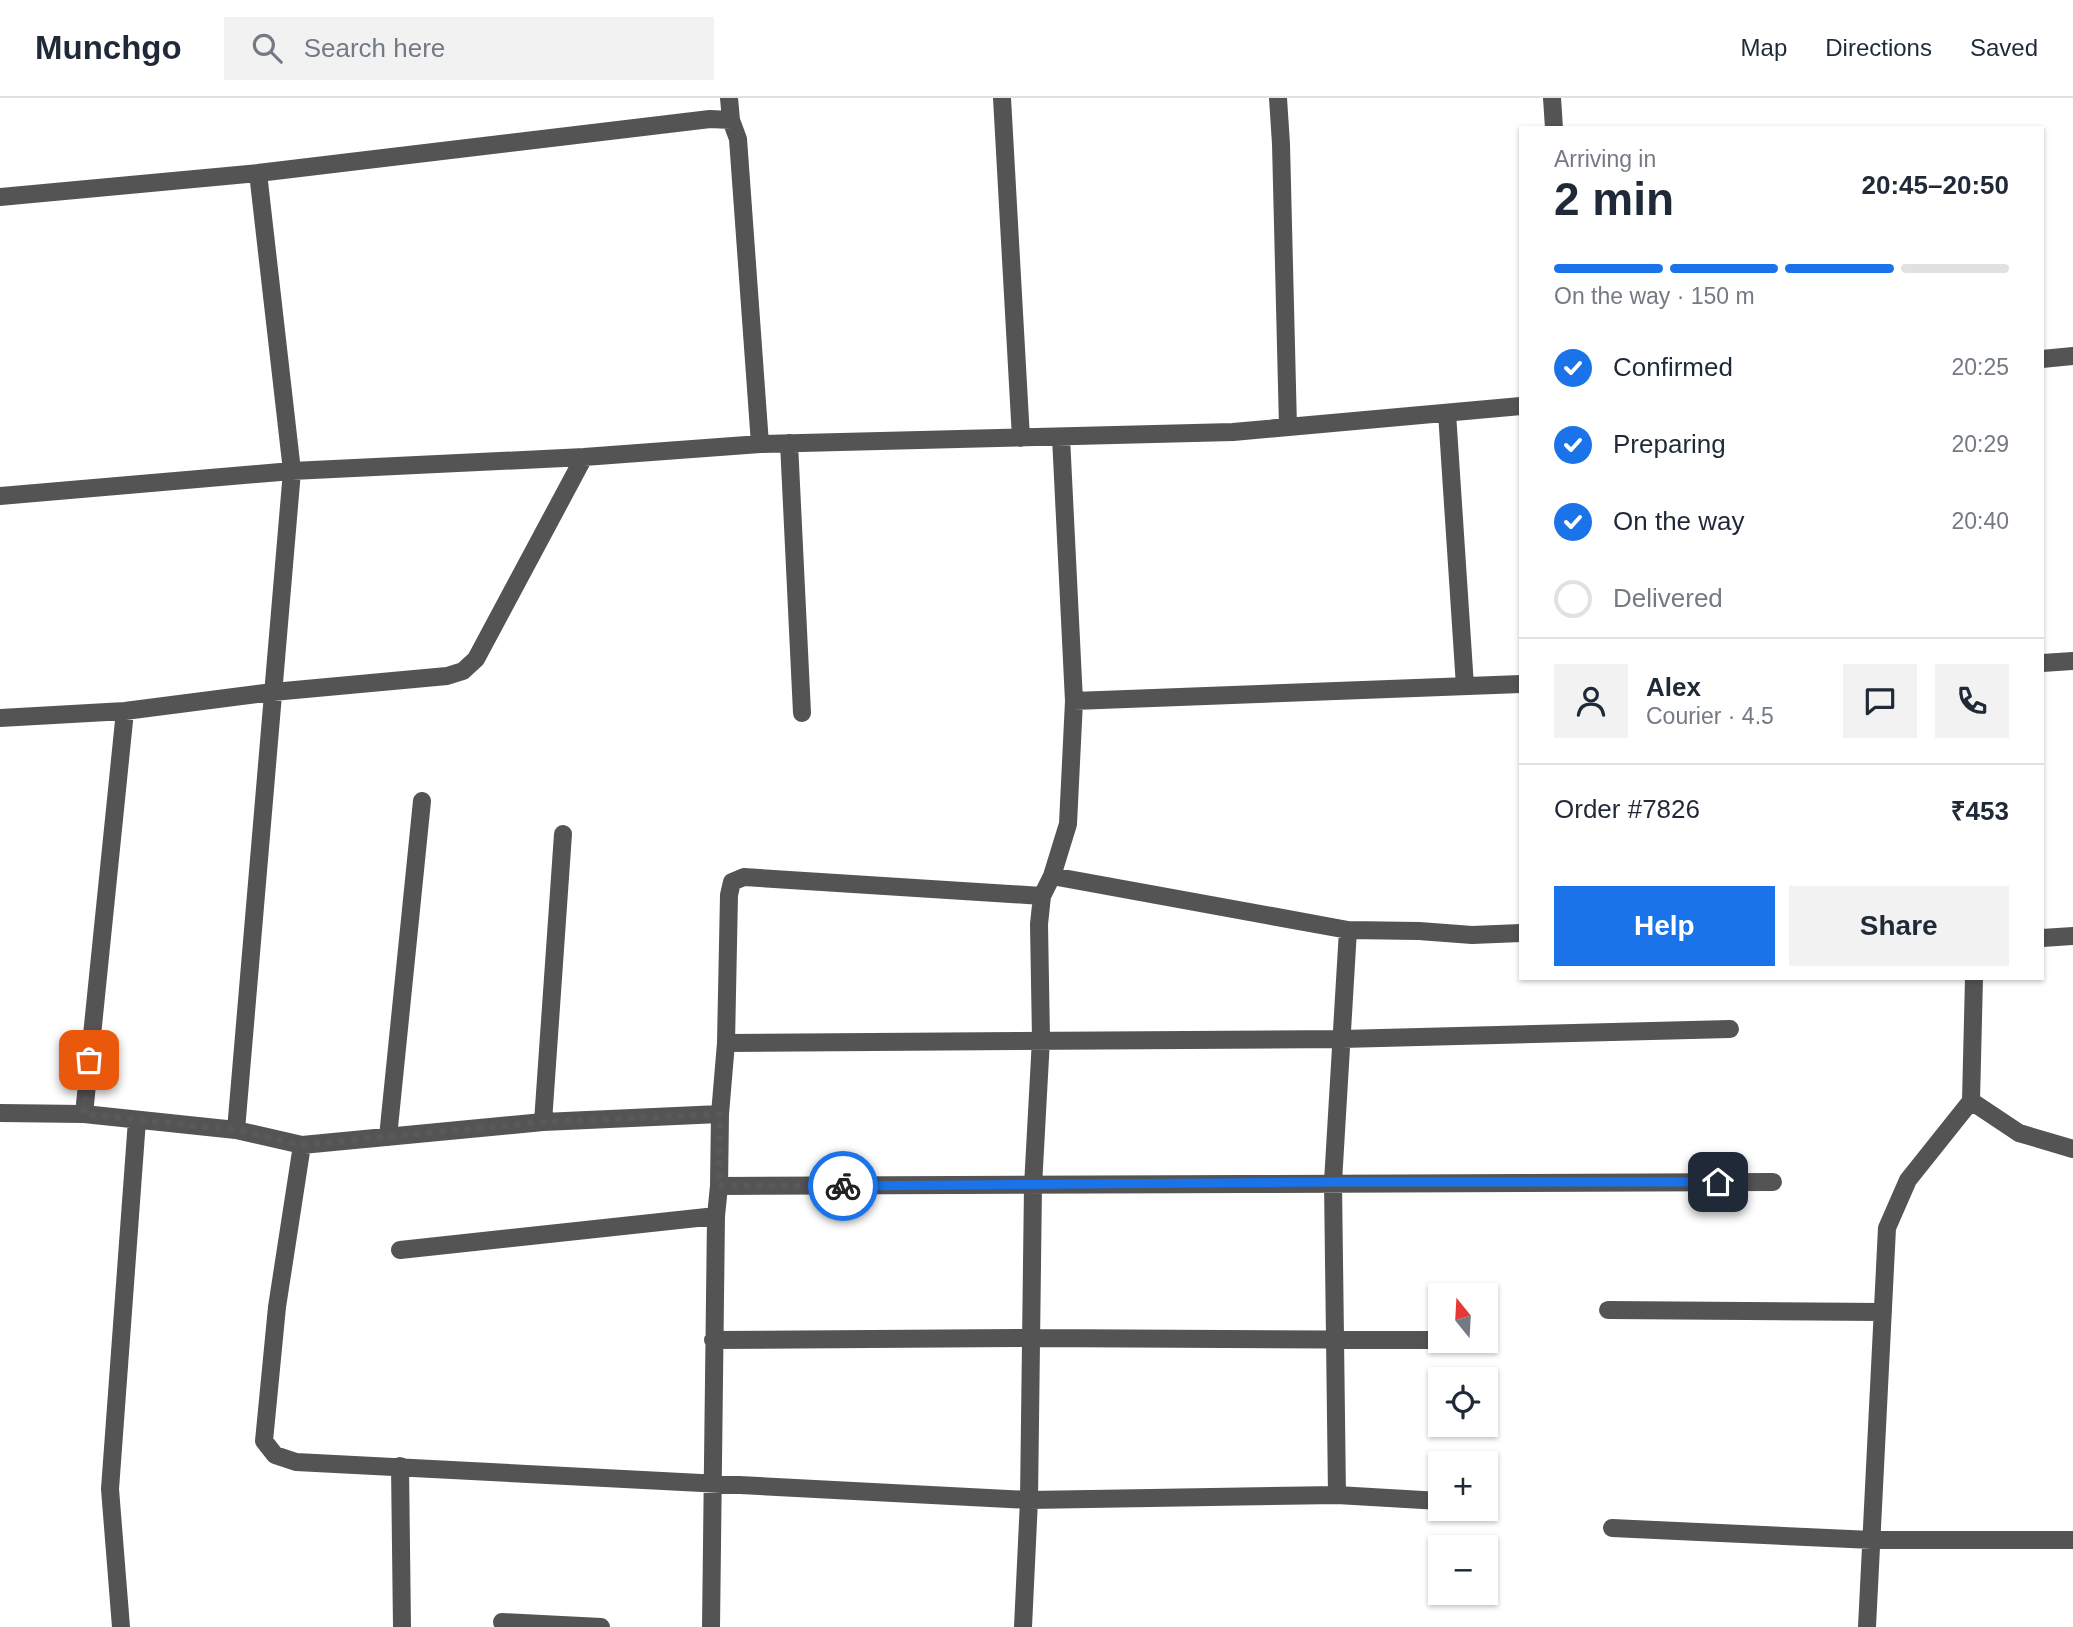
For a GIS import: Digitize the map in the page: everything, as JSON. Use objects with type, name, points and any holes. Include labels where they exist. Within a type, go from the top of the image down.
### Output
[{"type":"street","points":[[729,98],[731,120],[737,139],[760,444]]},
{"type":"street","points":[[1002,98],[1021,438]]},
{"type":"street","points":[[1278,98],[1288,427]]},
{"type":"street","points":[[1552,98],[1554,126]]},
{"type":"street","points":[[0,197],[258,173],[710,119],[731,120]]},
{"type":"street","points":[[236,1130],[292,471],[258,173]]},
{"type":"street","points":[[2044,359],[2073,356]]},
{"type":"street","points":[[0,496],[292,471],[584,457],[760,444],[1233,432],[1519,406]]},
{"type":"street","points":[[1447,413],[1465,686]]},
{"type":"street","points":[[1023,1627],[1029,1500],[1033,1186],[1041,1039],[1039,924],[1042,896],[1052,876],[1068,824],[1074,701],[1061,437]]},
{"type":"street","points":[[789,443],[802,713]]},
{"type":"street","points":[[0,718],[125,710],[273,692],[447,676],[463,671],[476,659],[584,457]]},
{"type":"street","points":[[2044,663],[2073,661]]},
{"type":"street","points":[[1074,701],[1519,684]]},
{"type":"street","points":[[84,1114],[125,710]]},
{"type":"street","points":[[388,1137],[422,801]]},
{"type":"street","points":[[543,1122],[563,834]]},
{"type":"street","points":[[1052,876],[1348,930],[1419,931],[1472,936],[1519,933]]},
{"type":"street","points":[[711,1627],[716,1216],[726,1043],[729,895],[732,882],[744,877],[1042,896]]},
{"type":"street","points":[[1337,1495],[1333,1182],[1348,930]]},
{"type":"street","points":[[2044,938],[2073,936]]},
{"type":"street","points":[[1867,1627],[1887,1228],[1908,1180],[1972,1101],[1974,980]]},
{"type":"street","points":[[726,1043],[1342,1039],[1731,1029]]},
{"type":"street","points":[[1972,1101],[2020,1133],[2073,1149]]},
{"type":"street","points":[[0,1112],[84,1114],[236,1130],[302,1145],[543,1122],[720,1114]]},
{"type":"street","points":[[121,1627],[110,1489],[137,1120]]},
{"type":"street","points":[[302,1145],[277,1307],[264,1441],[275,1455],[296,1462],[1029,1500],[1337,1495],[1428,1500]]},
{"type":"street","points":[[719,1186],[1773,1182]]},
{"type":"street","points":[[400,1250],[716,1216]]},
{"type":"street","points":[[1608,1310],[1883,1312]]},
{"type":"street","points":[[713,1340],[1428,1340]]},
{"type":"street","points":[[400,1466],[402,1627]]},
{"type":"street","points":[[1612,1528],[1872,1540],[2073,1540]]},
{"type":"street","points":[[502,1622],[601,1627]]},
{"type":"way so far","points":[[89,1060],[84,1114],[236,1130],[302,1145],[543,1122],[720,1114],[719,1186],[843,1186]]},
{"type":"route","points":[[843,1186],[1718,1182]]}]
